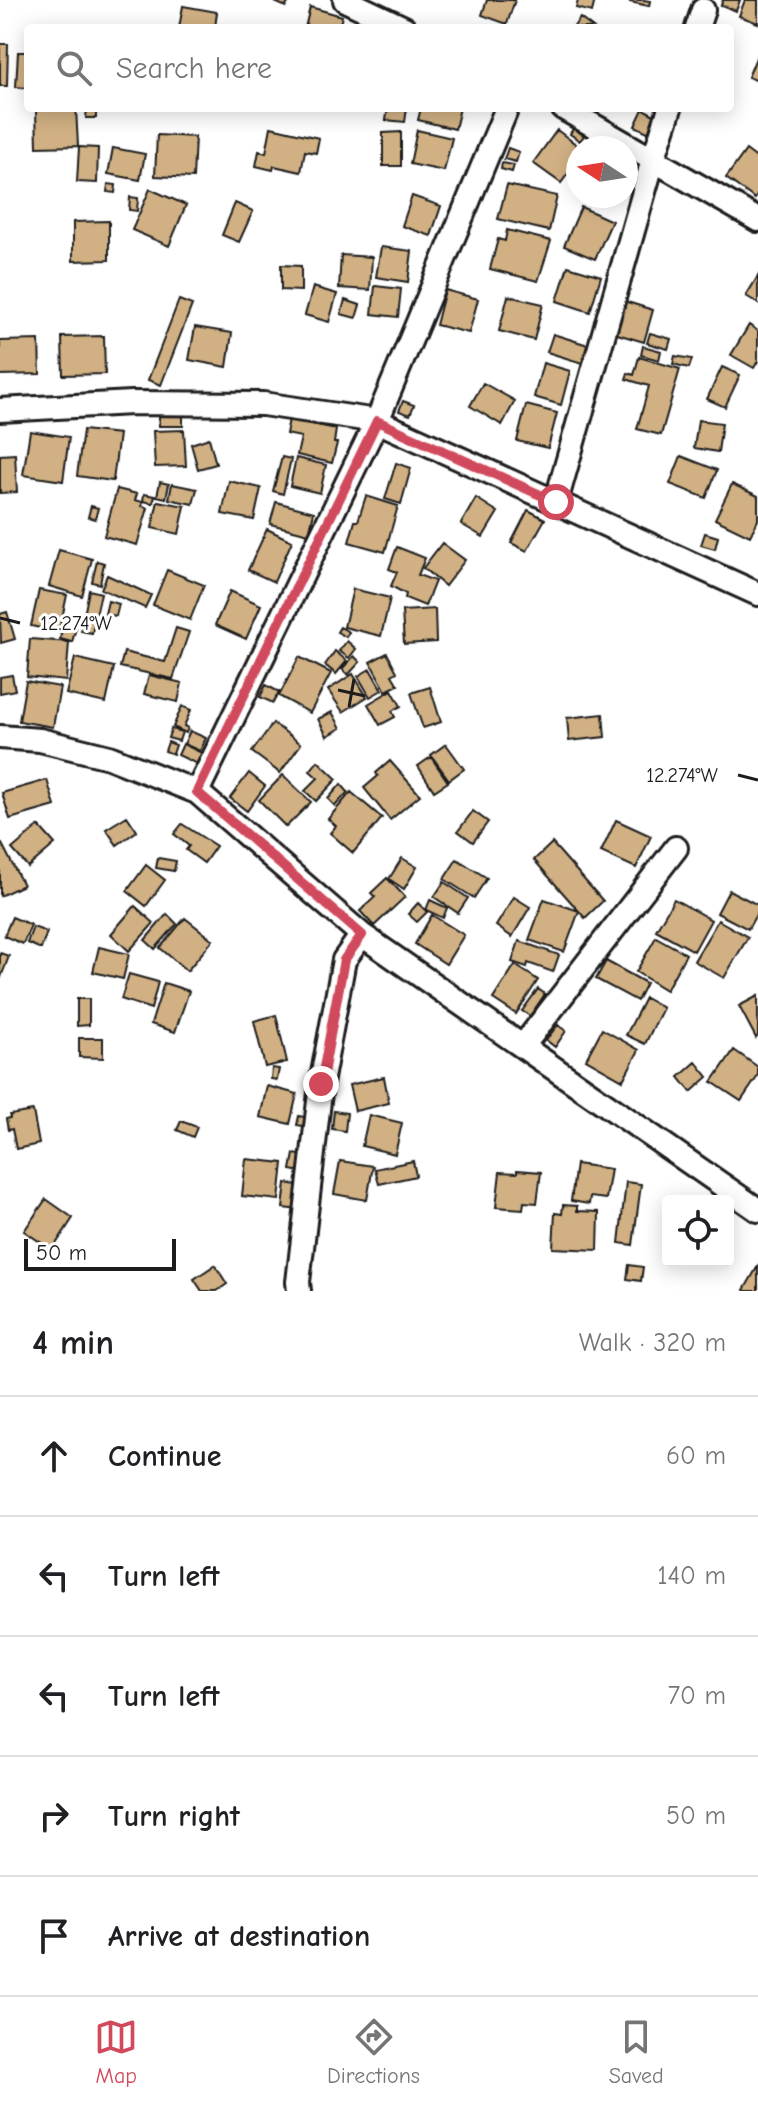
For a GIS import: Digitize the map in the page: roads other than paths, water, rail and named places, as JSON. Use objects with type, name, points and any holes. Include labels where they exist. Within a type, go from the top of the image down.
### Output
[{"type":"street","points":[[345,0],[396,24]]},
{"type":"street","points":[[197,792],[377,421],[505,112]]},
{"type":"street","points":[[570,112],[758,220]]},
{"type":"street","points":[[556,502],[669,112]]},
{"type":"street","points":[[0,410],[132,403],[263,404],[377,421],[758,594]]},
{"type":"street","points":[[0,737],[40,740],[109,757],[197,792],[362,935],[758,1210]]},
{"type":"street","points":[[523,1046],[676,848]]},
{"type":"street","points":[[299,1291],[321,1084],[344,960],[362,935]]}]
